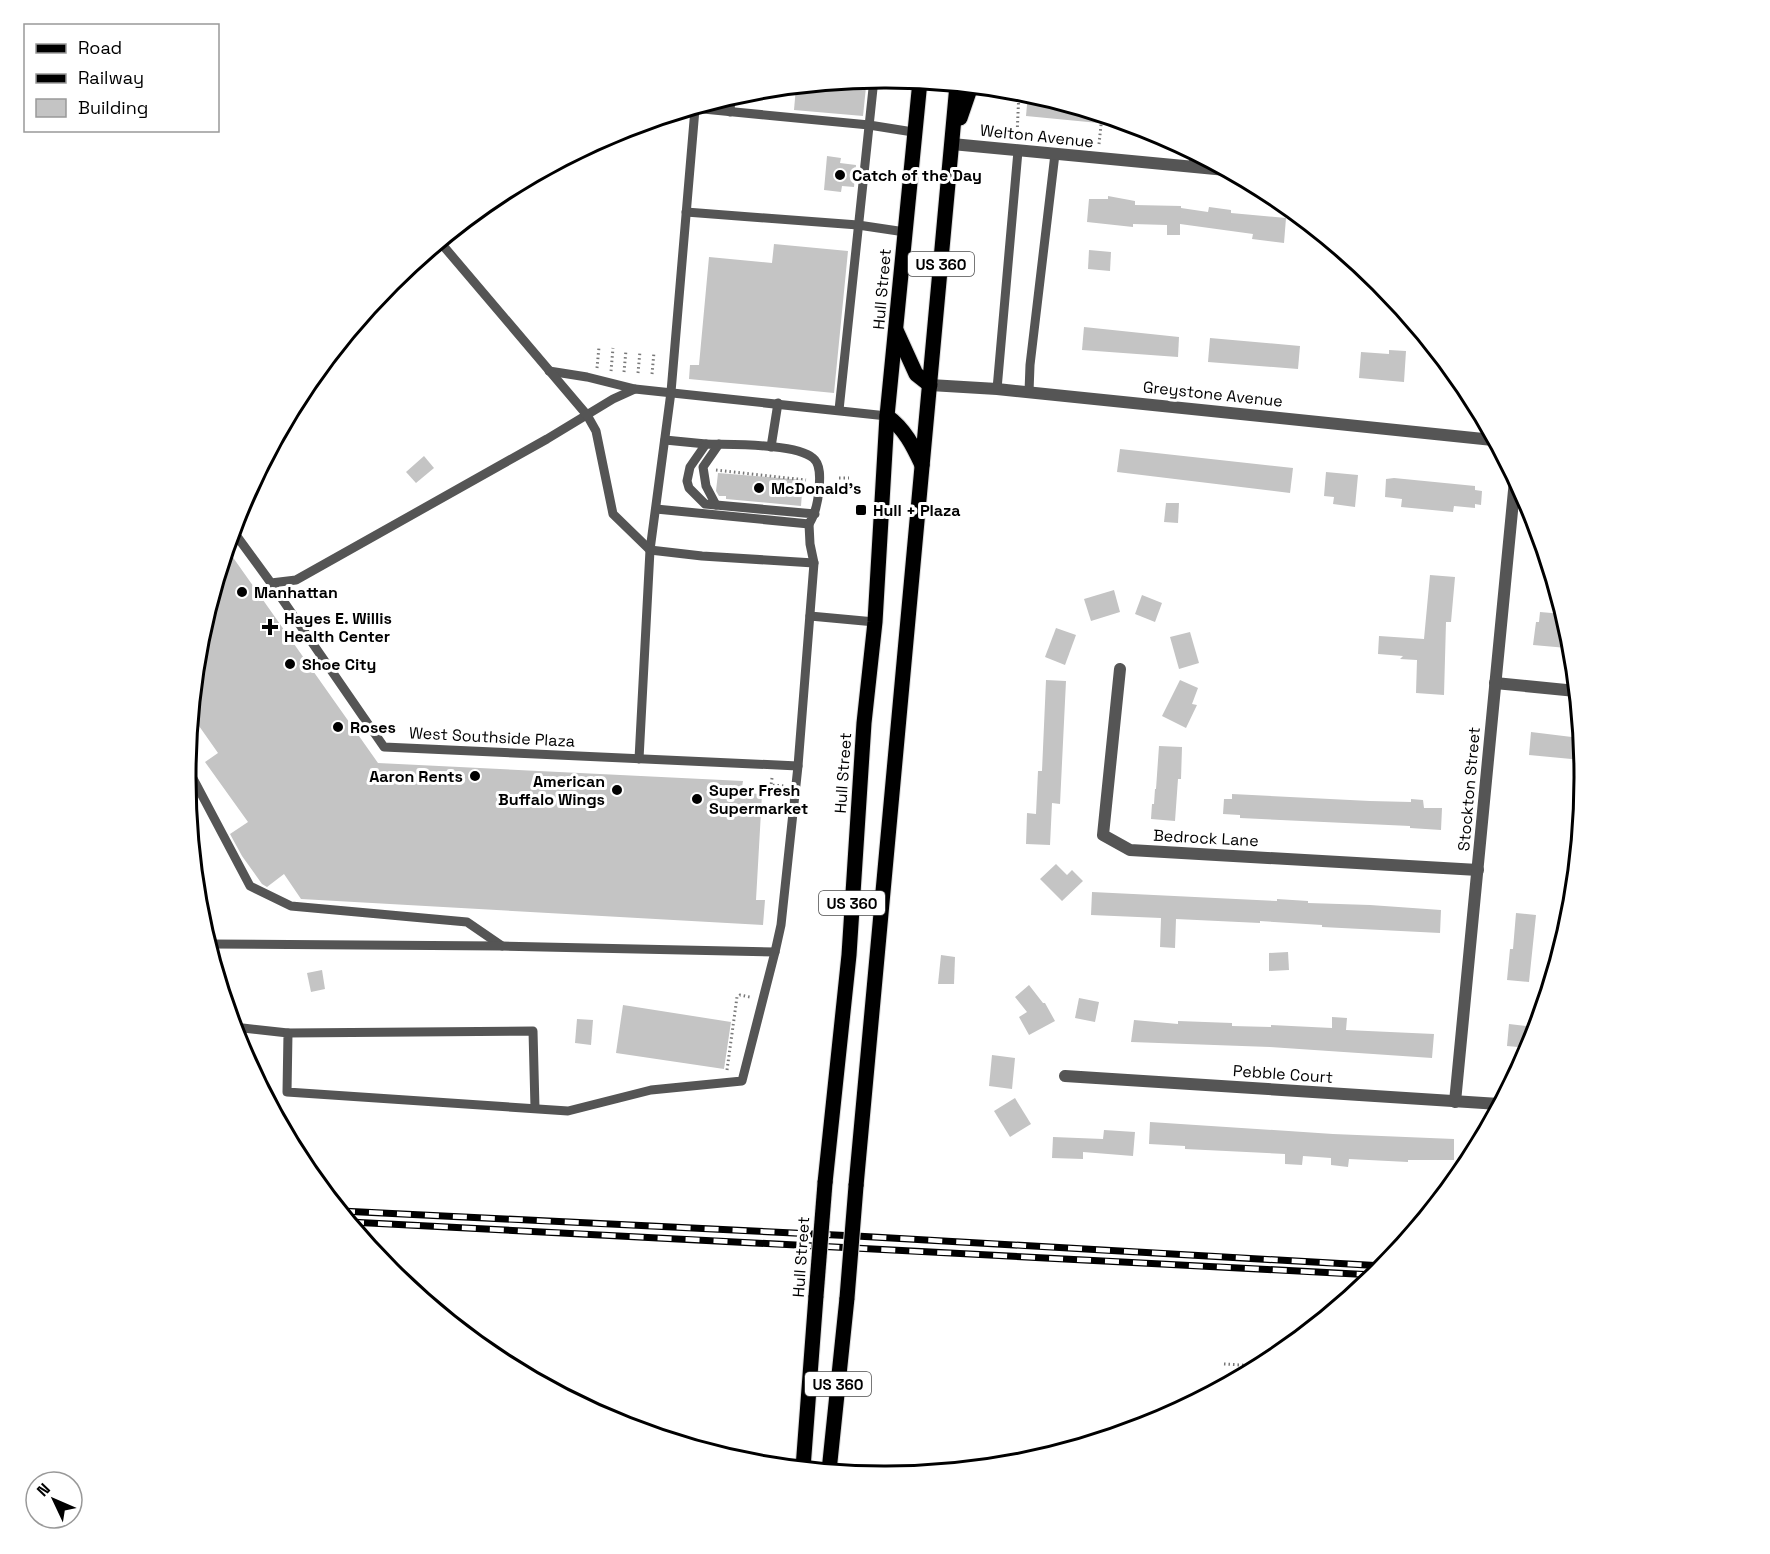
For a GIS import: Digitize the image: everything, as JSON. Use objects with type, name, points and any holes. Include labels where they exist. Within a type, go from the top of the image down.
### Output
[{"type":"main road","points":[[913,89],[916,106]]},
{"type":"main road","name":"Hull Street","points":[[804,1461],[825,1184],[849,955],[887,416],[919,89]]},
{"type":"main road","name":"US 360","points":[[831,1463],[956,92]]},
{"type":"main road","points":[[952,144],[969,93]]},
{"type":"main road","points":[[896,330],[916,374],[930,385]]},
{"type":"main road","points":[[887,416],[898,424],[909,439],[923,468]]},
{"type":"street","name":"Welton Avenue","points":[[952,144],[1205,168]]},
{"type":"street","name":"Greystone Avenue","points":[[930,385],[1029,392],[1484,439]]},
{"type":"street","name":"Stockton Street","points":[[1455,1102],[1513,497]]},
{"type":"street","name":"Bedrock Lane","points":[[1120,669],[1103,835],[1130,850],[1478,870]]},
{"type":"street","points":[[1495,683],[1568,690]]},
{"type":"street","name":"Pebble Court","points":[[1065,1076],[1490,1104]]},
{"type":"lane","points":[[839,410],[873,89]]},
{"type":"lane","points":[[730,107],[730,112]]},
{"type":"lane","points":[[715,110],[869,125],[914,132]]},
{"type":"lane","points":[[639,759],[650,550],[671,392],[693,116]]},
{"type":"lane","points":[[997,389],[1018,151]]},
{"type":"lane","points":[[1029,392],[1031,354],[1054,154]]},
{"type":"lane","points":[[1192,167],[1193,162]]},
{"type":"lane","points":[[686,212],[858,225],[905,232]]},
{"type":"lane","points":[[445,248],[587,415],[596,431],[613,514],[650,550],[814,563]]},
{"type":"lane","points":[[549,371],[587,377],[636,389],[887,416]]},
{"type":"lane","points":[[239,540],[271,583],[296,580],[613,399],[636,389]]},
{"type":"lane","points":[[771,447],[778,403]]},
{"type":"lane","points":[[288,1033],[287,1092],[568,1111],[651,1090],[742,1081],[781,925],[798,766],[814,563],[809,524],[815,514],[819,486],[818,464],[812,457],[800,451],[665,440]]},
{"type":"lane","points":[[706,444],[690,467],[687,480],[689,488],[705,504],[815,514]]},
{"type":"lane","points":[[716,505],[706,486],[703,467],[719,444]]},
{"type":"lane","points":[[656,509],[809,524]]},
{"type":"lane","name":"West Southside Plaza","points":[[271,583],[384,747],[798,766]]},
{"type":"lane","points":[[810,616],[874,622]]},
{"type":"lane","points":[[196,785],[249,886],[291,906],[467,922],[502,946]]},
{"type":"lane","points":[[218,944],[775,951]]},
{"type":"lane","points":[[245,1029],[288,1033],[533,1031],[535,1108]]},
{"type":"path","points":[[1017,136],[1019,102]]},
{"type":"path","points":[[1099,144],[1101,124]]},
{"type":"path","points":[[597,370],[599,347]]},
{"type":"path","points":[[611,371],[613,348]]},
{"type":"path","points":[[624,372],[626,350]]},
{"type":"path","points":[[638,373],[640,351]]},
{"type":"path","points":[[652,374],[654,352]]},
{"type":"path","points":[[717,464],[716,471],[806,480],[806,486]]},
{"type":"path","points":[[839,478],[849,478]]},
{"type":"path","points":[[726,1070],[737,997],[740,995],[750,997]]},
{"type":"path","points":[[1224,1364],[1242,1365]]},
{"type":"building","points":[[866,89],[863,116],[794,110],[795,94]]},
{"type":"building","points":[[1027,104],[1100,123],[1026,116]]},
{"type":"building","name":"Catch of the Day","points":[[827,156],[841,158],[840,163],[856,165],[854,187],[842,186],[841,192],[824,190]]},
{"type":"building","points":[[1108,196],[1135,201],[1135,205],[1181,206],[1181,208],[1208,212],[1209,207],[1231,210],[1231,213],[1286,218],[1284,243],[1252,239],[1253,234],[1180,224],[1180,235],[1167,235],[1167,225],[1133,224],[1133,227],[1087,222],[1089,199],[1108,199]]},
{"type":"building","points":[[774,244],[848,251],[834,393],[689,379],[690,365],[699,365],[709,257],[772,263]]},
{"type":"building","points":[[1089,250],[1111,252],[1110,271],[1088,269]]},
{"type":"building","points":[[1084,327],[1179,337],[1178,357],[1082,350]]},
{"type":"building","points":[[1210,338],[1300,346],[1298,369],[1208,362]]},
{"type":"building","points":[[1389,350],[1406,351],[1404,382],[1359,378],[1361,352],[1389,354]]},
{"type":"building","points":[[1120,449],[1293,468],[1290,493],[1117,472]]},
{"type":"building","points":[[424,456],[434,468],[416,483],[406,472]]},
{"type":"building","points":[[1326,472],[1358,475],[1355,507],[1333,504],[1334,497],[1324,496]]},
{"type":"building","name":"McDonald's","points":[[718,473],[803,480],[801,506],[726,499],[726,496],[719,496],[716,491]]},
{"type":"building","points":[[1386,479],[1475,486],[1475,490],[1482,491],[1481,505],[1475,504],[1475,508],[1454,506],[1453,512],[1401,507],[1402,499],[1385,497]]},
{"type":"building","points":[[1166,503],[1179,503],[1178,523],[1164,522]]},
{"type":"building","points":[[233,557],[378,763],[743,781],[741,793],[762,794],[756,900],[765,900],[763,925],[301,899],[284,874],[267,887],[262,884],[242,856],[230,834],[248,822],[205,762],[218,753],[199,725],[202,687],[210,643]]},
{"type":"building","points":[[1430,575],[1455,577],[1451,622],[1446,622],[1444,695],[1416,693],[1417,660],[1400,659],[1403,656],[1378,654],[1379,636],[1424,639]]},
{"type":"building","points":[[1114,590],[1120,612],[1091,621],[1084,599]]},
{"type":"building","points":[[1142,595],[1162,603],[1155,622],[1135,614]]},
{"type":"building","points":[[1540,612],[1553,613],[1561,647],[1533,645],[1536,622],[1539,622]]},
{"type":"building","points":[[1056,628],[1076,635],[1065,665],[1045,657]]},
{"type":"building","points":[[1190,632],[1199,663],[1179,669],[1170,637]]},
{"type":"building","points":[[1046,680],[1066,681],[1060,804],[1052,803],[1050,845],[1026,844],[1027,813],[1036,814],[1038,771],[1042,771]]},
{"type":"building","points":[[1180,680],[1198,688],[1192,704],[1197,705],[1186,728],[1162,716]]},
{"type":"building","points":[[1531,732],[1572,737],[1573,759],[1529,755]]},
{"type":"building","points":[[1159,746],[1182,747],[1181,779],[1178,779],[1175,821],[1151,819]]},
{"type":"building","points":[[1232,794],[1370,801],[1423,800],[1424,808],[1442,808],[1441,830],[1410,828],[1410,826],[1240,818],[1240,815],[1223,814],[1224,799],[1232,799]]},
{"type":"building","points":[[1056,864],[1067,875],[1072,870],[1083,881],[1062,901],[1040,879]]},
{"type":"building","points":[[1092,892],[1277,901],[1277,899],[1308,901],[1308,903],[1441,910],[1440,933],[1322,927],[1322,925],[1260,921],[1260,923],[1176,919],[1175,948],[1160,947],[1161,918],[1091,915]]},
{"type":"building","points":[[1516,913],[1536,915],[1529,982],[1507,980],[1510,949],[1513,949]]},
{"type":"building","points":[[1288,952],[1289,970],[1269,971],[1269,953]]},
{"type":"building","points":[[941,955],[955,957],[954,984],[938,984]]},
{"type":"building","points":[[322,970],[325,989],[311,992],[307,973]]},
{"type":"building","points":[[1029,985],[1045,1003],[1055,1021],[1029,1035],[1019,1017],[1027,1012],[1015,997]]},
{"type":"building","points":[[1079,998],[1099,1002],[1095,1022],[1075,1018]]},
{"type":"building","points":[[623,1005],[731,1022],[724,1069],[616,1053]]},
{"type":"building","points":[[1332,1017],[1347,1018],[1346,1030],[1434,1034],[1432,1058],[1270,1047],[1131,1042],[1134,1020],[1178,1024],[1178,1021],[1232,1023],[1232,1026],[1332,1028]]},
{"type":"building","points":[[577,1019],[593,1020],[591,1045],[575,1043]]},
{"type":"building","points":[[1509,1024],[1526,1026],[1518,1047],[1507,1046]]},
{"type":"building","points":[[992,1055],[1015,1058],[1012,1089],[989,1086]]},
{"type":"building","points":[[1015,1098],[1031,1124],[1010,1137],[994,1111]]},
{"type":"building","points":[[1150,1122],[1454,1139],[1454,1160],[1408,1160],[1408,1162],[1349,1159],[1348,1167],[1331,1165],[1331,1158],[1303,1156],[1302,1165],[1285,1164],[1285,1154],[1185,1149],[1185,1146],[1149,1144]]},
{"type":"building","points":[[1104,1130],[1135,1132],[1133,1156],[1083,1152],[1083,1159],[1052,1158],[1053,1137],[1103,1139]]},
{"type":"railway","points":[[351,1212],[856,1236],[1371,1265]]},
{"type":"railway","points":[[360,1223],[1361,1274]]},
{"type":"place","name":"Catch of the Day","points":[[840,175]]},
{"type":"place","name":"McDonald's","points":[[759,488]]},
{"type":"place","name":"Hull + Plaza","points":[[861,510]]},
{"type":"place","name":"Manhattan","points":[[242,592]]},
{"type":"place","name":"Hayes E. Willis Health Center","points":[[270,627]]},
{"type":"place","name":"Shoe City","points":[[290,664]]},
{"type":"place","name":"Roses","points":[[338,727]]},
{"type":"place","name":"Aaron Rents","points":[[475,776]]},
{"type":"place","name":"American Buffalo Wings","points":[[617,790]]},
{"type":"place","name":"Super Fresh Supermarket","points":[[697,799]]}]
